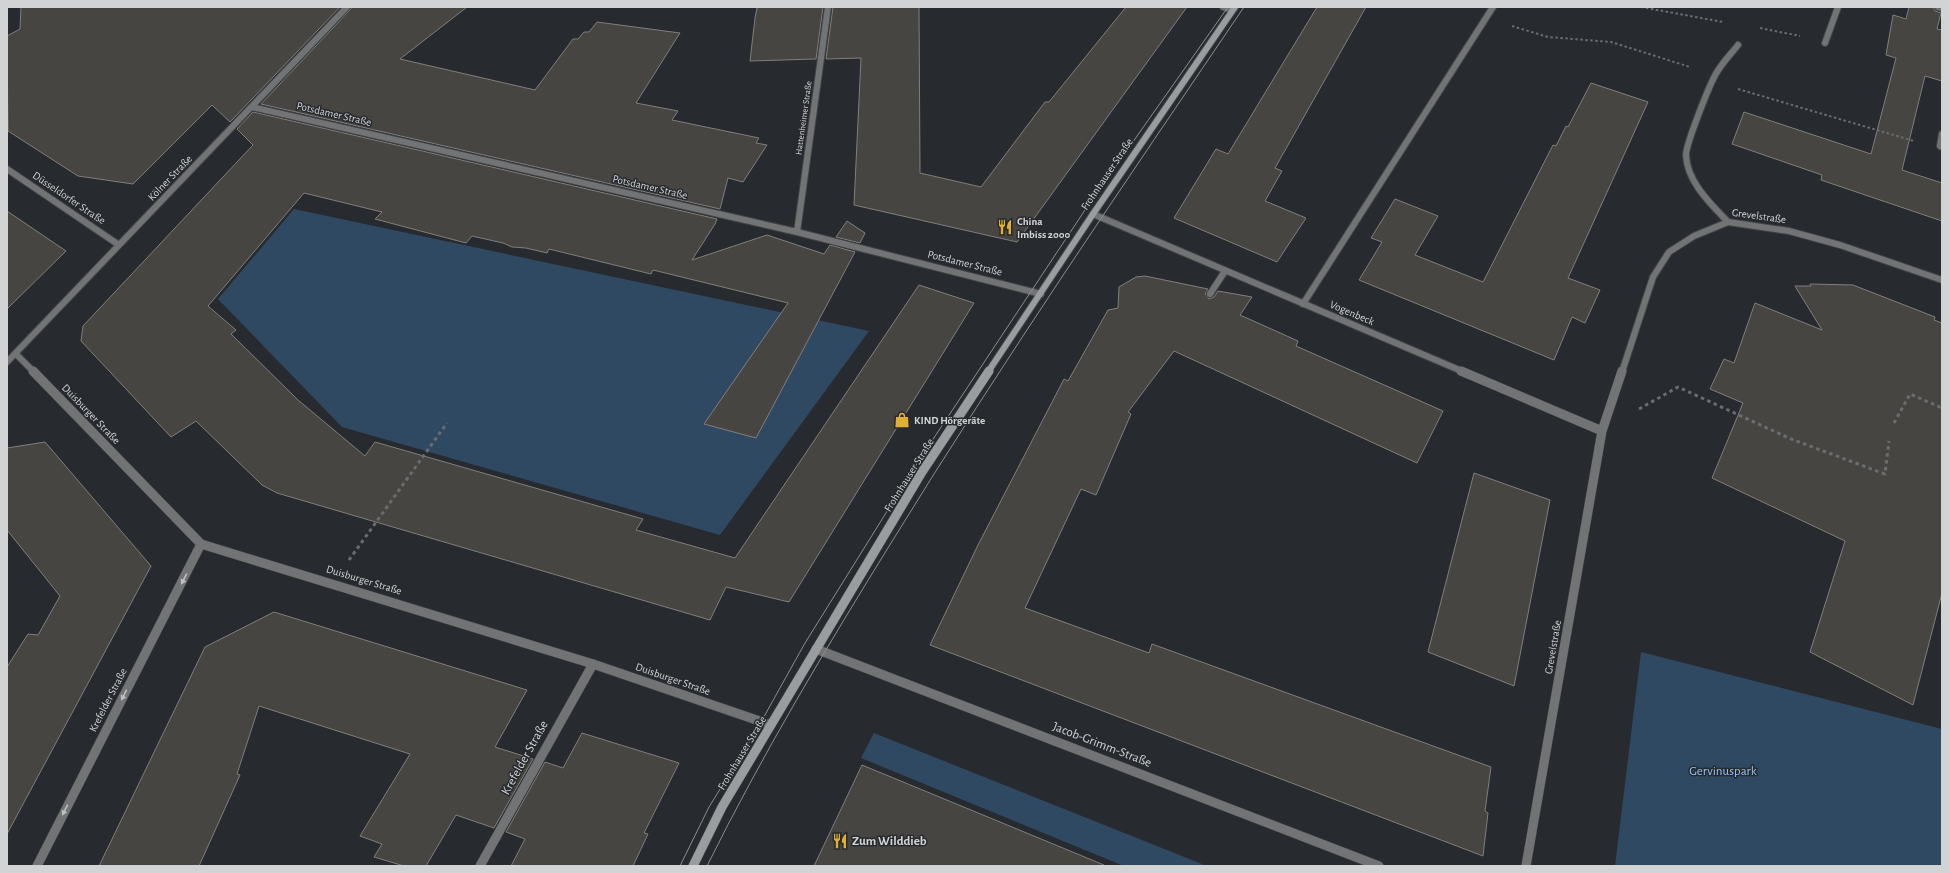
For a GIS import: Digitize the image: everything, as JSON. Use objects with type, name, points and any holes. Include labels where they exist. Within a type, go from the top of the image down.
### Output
[{"type":"main road","name":"Frohnhauser Straße","points":[[693,866],[722,807],[922,472],[1093,214],[1233,8]]},
{"type":"street","name":"Kölner Straße","points":[[7,362],[347,7]]},
{"type":"street","name":"Hattenheimer Straße","points":[[797,232],[828,7]]},
{"type":"street","points":[[1223,7],[1233,8]]},
{"type":"street","points":[[1303,304],[1493,7]]},
{"type":"street","points":[[1825,43],[1838,7]]},
{"type":"street","points":[[1938,7],[1942,8]]},
{"type":"street","points":[[1728,222],[1708,202],[1698,188],[1689,169],[1685,154],[1714,78],[1738,45]]},
{"type":"street","name":"Potsdamer Straße","points":[[252,107],[797,232],[1041,294]]},
{"type":"street","points":[[1941,147],[1942,134]]},
{"type":"street","name":"Düsseldorfer Straße","points":[[7,169],[119,245]]},
{"type":"street","name":"Vogenbeck","points":[[1093,214],[1602,431]]},
{"type":"street","name":"Grevelstraße","points":[[1526,866],[1602,431],[1654,277],[1669,252],[1694,236],[1728,222],[1789,231],[1833,243],[1942,280]]},
{"type":"street","points":[[1210,294],[1225,271]]},
{"type":"street","name":"Duisburger Straße","points":[[16,354],[201,544],[594,664],[771,725]]},
{"type":"street","name":"Krefelder Straße","points":[[37,866],[201,544]]},
{"type":"street","name":"Jacob-Grimm-Straße","points":[[816,649],[1379,866]]},
{"type":"street","name":"Krefelder Straße","points":[[480,866],[594,664]]},
{"type":"path","points":[[1512,26],[1548,37],[1611,42],[1714,78],[1920,143],[1941,147]]},
{"type":"path","points":[[1602,431],[1678,387],[1791,439],[1885,474],[1889,442]]},
{"type":"path","points":[[1894,423],[1910,394],[1942,406]]},
{"type":"path","points":[[332,583],[447,423]]},
{"type":"green space","points":[[294,209],[869,331],[720,535],[342,427],[218,299]]},
{"type":"green space","name":"Gervinuspark","points":[[1641,652],[1942,729],[1942,866],[1615,866]]},
{"type":"green space","points":[[874,733],[1207,866],[1124,866],[861,758]]},
{"type":"building","points":[[21,7],[340,7],[230,122],[212,105],[133,184],[78,176],[8,131],[7,36],[20,29]]},
{"type":"building","points":[[352,7],[467,7],[400,59],[535,90],[573,39],[578,39],[584,32],[589,32],[597,22],[680,33],[636,103],[678,111],[672,120],[759,138],[756,143],[767,145],[743,182],[728,178],[720,209],[261,104]]},
{"type":"building","points":[[823,7],[816,59],[750,61],[755,18],[757,8]]},
{"type":"building","points":[[833,7],[919,7],[920,173],[981,187],[1045,102],[1049,102],[1126,7],[1187,7],[1017,242],[854,205],[861,58],[826,59]]},
{"type":"building","points":[[1317,7],[1366,7],[1275,168],[1282,171],[1265,201],[1306,218],[1277,262],[1174,218],[1216,149],[1228,154]]},
{"type":"building","points":[[1909,7],[1933,7],[1935,11],[1941,13],[1937,29],[1942,30],[1942,81],[1925,76],[1902,170],[1942,183],[1942,221],[1821,180],[1822,175],[1732,144],[1744,112],[1871,154],[1896,58],[1886,55],[1893,15],[1906,19]]},
{"type":"building","points":[[1591,83],[1648,102],[1568,278],[1600,290],[1585,323],[1572,317],[1554,360],[1359,280],[1382,242],[1371,238],[1395,199],[1438,216],[1415,255],[1483,282],[1553,145],[1556,146],[1566,126],[1568,127]]},
{"type":"building","points":[[253,112],[717,219],[692,260],[767,235],[824,254],[830,245],[855,252],[756,438],[704,424],[788,303],[653,270],[651,274],[549,249],[547,253],[526,248],[512,247],[503,243],[472,236],[466,243],[375,219],[382,212],[304,193],[208,306],[236,330],[231,334],[298,400],[365,456],[375,442],[643,519],[636,530],[735,558],[919,285],[974,303],[789,602],[726,587],[710,620],[277,493],[262,485],[196,421],[171,437],[81,341],[83,326],[253,145],[237,129]]},
{"type":"building","points":[[7,211],[66,251],[7,309]]},
{"type":"building","points":[[847,221],[865,233],[860,243],[836,237]]},
{"type":"building","points":[[1145,276],[1208,289],[1205,294],[1209,299],[1214,297],[1218,291],[1252,297],[1240,315],[1298,341],[1296,346],[1443,411],[1417,463],[1174,351],[1128,412],[1131,414],[1096,495],[1081,489],[1025,608],[1149,653],[1152,644],[1491,767],[1485,811],[1488,813],[1483,856],[930,645],[978,545],[1064,379],[1068,381],[1108,310],[1118,308],[1119,287],[1136,277]]},
{"type":"building","points":[[1810,284],[1853,285],[1935,317],[1934,320],[1942,323],[1942,593],[1913,705],[1810,652],[1845,541],[1712,478],[1743,403],[1710,389],[1724,359],[1734,363],[1755,303],[1822,330],[1795,286],[1811,286]]},
{"type":"building","points":[[45,442],[151,566],[7,834],[7,667],[28,634],[38,635],[60,596],[7,530],[7,448]]},
{"type":"building","points":[[1474,473],[1550,500],[1514,686],[1428,652]]},
{"type":"building","points":[[274,612],[527,690],[495,747],[533,759],[494,828],[456,815],[426,866],[404,866],[374,857],[382,844],[360,836],[410,754],[259,706],[237,774],[240,775],[199,866],[99,866],[205,647]]},
{"type":"building","points":[[582,733],[679,763],[644,833],[648,834],[633,866],[511,866],[525,839],[506,832],[545,762],[563,768]]},
{"type":"building","points":[[862,765],[1104,865],[1104,866],[814,866]]},
{"type":"tram line","points":[[680,866],[709,807],[756,731],[805,643],[914,468],[1087,207],[1228,7]]},
{"type":"tram line","points":[[707,866],[750,783],[795,702],[933,475],[1064,273],[1244,7]]},
{"type":"place","name":"China Imbiss 2000","points":[[1005,227]]},
{"type":"place","name":"KIND Hörgeräte","points":[[902,420]]},
{"type":"place","name":"Zum Wilddieb","points":[[840,841]]}]
